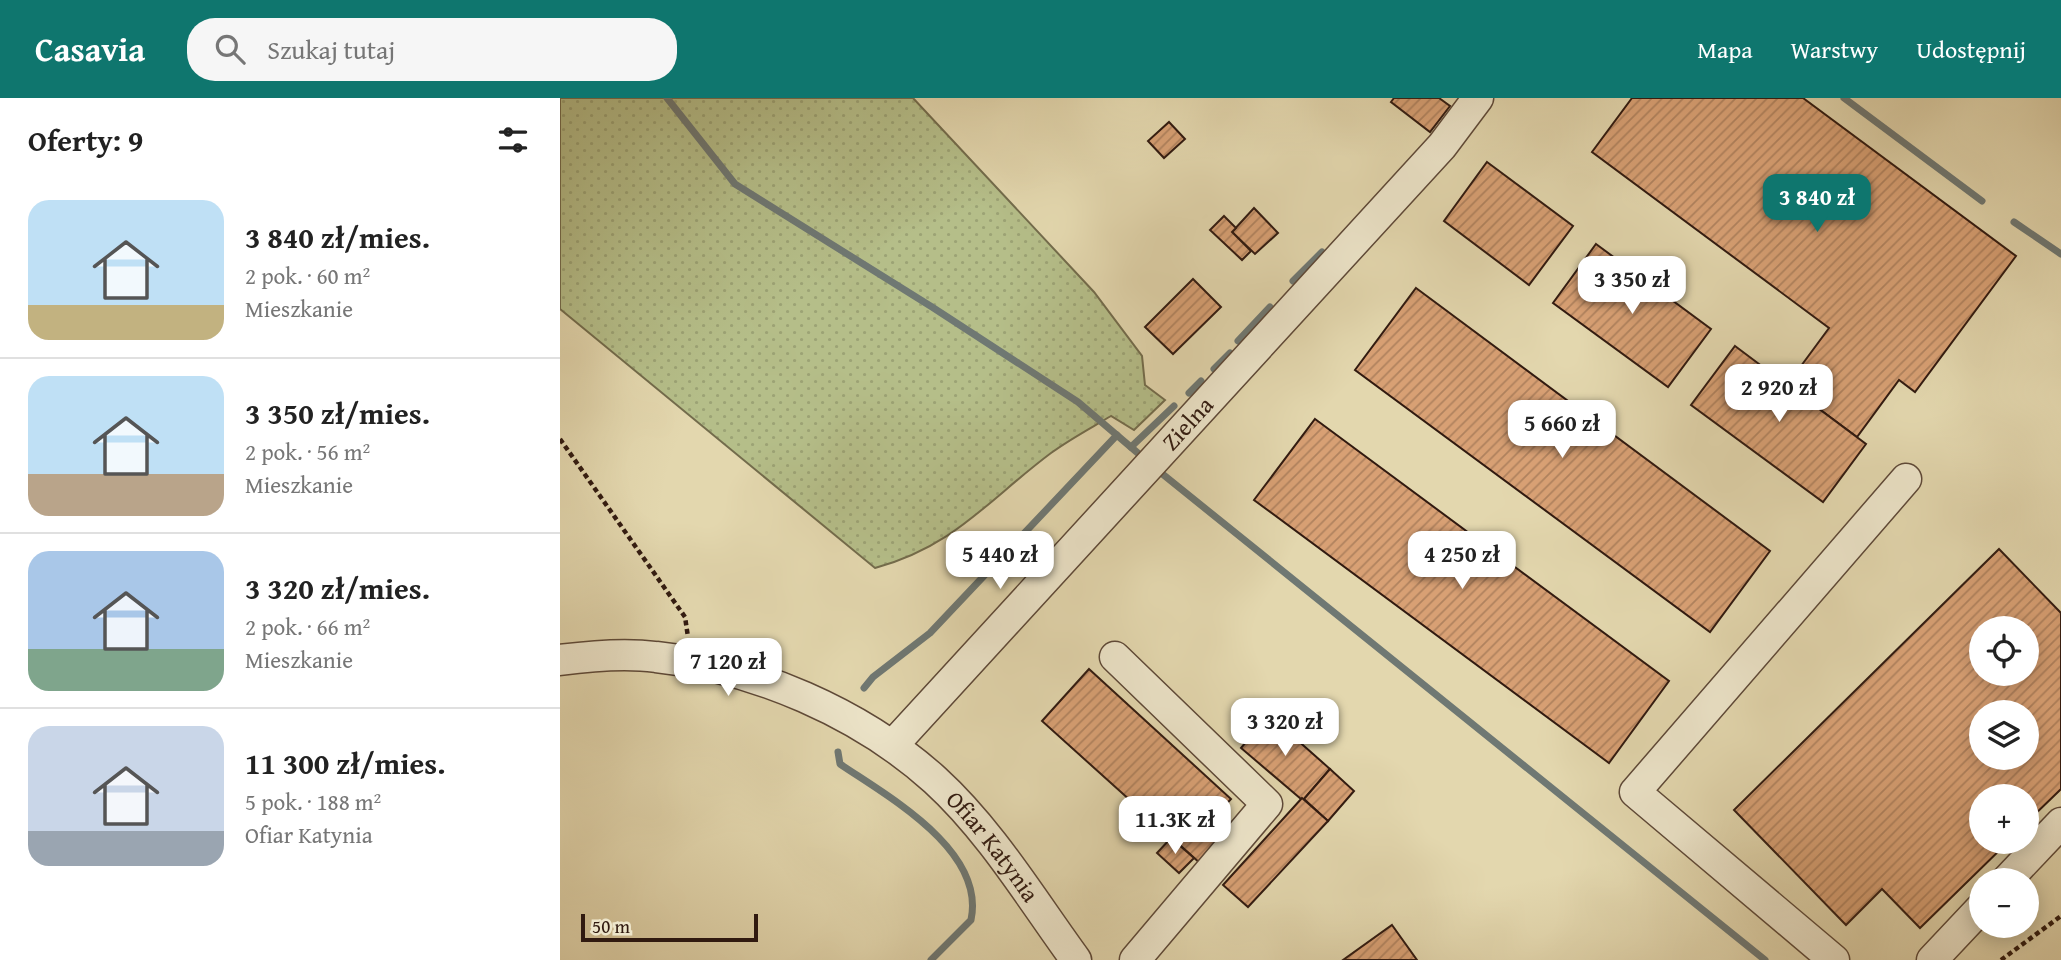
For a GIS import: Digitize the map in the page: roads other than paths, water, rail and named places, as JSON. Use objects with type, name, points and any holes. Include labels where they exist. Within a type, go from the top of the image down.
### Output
[{"type":"street","name":"Zielna","points":[[892,745],[1442,146],[1478,98]]},
{"type":"street","points":[[1834,960],[1635,792],[1906,479]]},
{"type":"street","name":"Ofiar Katynia","points":[[560,660],[654,656],[715,667],[797,695],[892,745],[936,781],[983,833],[1076,960]]},
{"type":"street","points":[[1115,657],[1267,804],[1135,960]]},
{"type":"street","points":[[2019,868],[2061,824]]},
{"type":"street","points":[[1932,960],[1969,921]]},
{"type":"waterway","points":[[667,98],[735,184],[1078,402],[1146,460]]},
{"type":"waterway","points":[[1844,98],[1982,201]]},
{"type":"waterway","points":[[2014,222],[2061,254]]},
{"type":"waterway","points":[[1293,281],[1322,252]]},
{"type":"waterway","points":[[1238,341],[1270,307]]},
{"type":"waterway","points":[[1214,369],[1230,353]]},
{"type":"waterway","points":[[1189,393],[1201,381]]},
{"type":"waterway","points":[[1131,447],[1174,406]]},
{"type":"waterway","points":[[864,688],[873,677],[930,633],[1117,435]]},
{"type":"waterway","points":[[1155,468],[1765,960]]},
{"type":"waterway","points":[[838,752],[840,764],[929,828],[949,848],[963,871],[972,895],[971,920],[931,960]]}]
